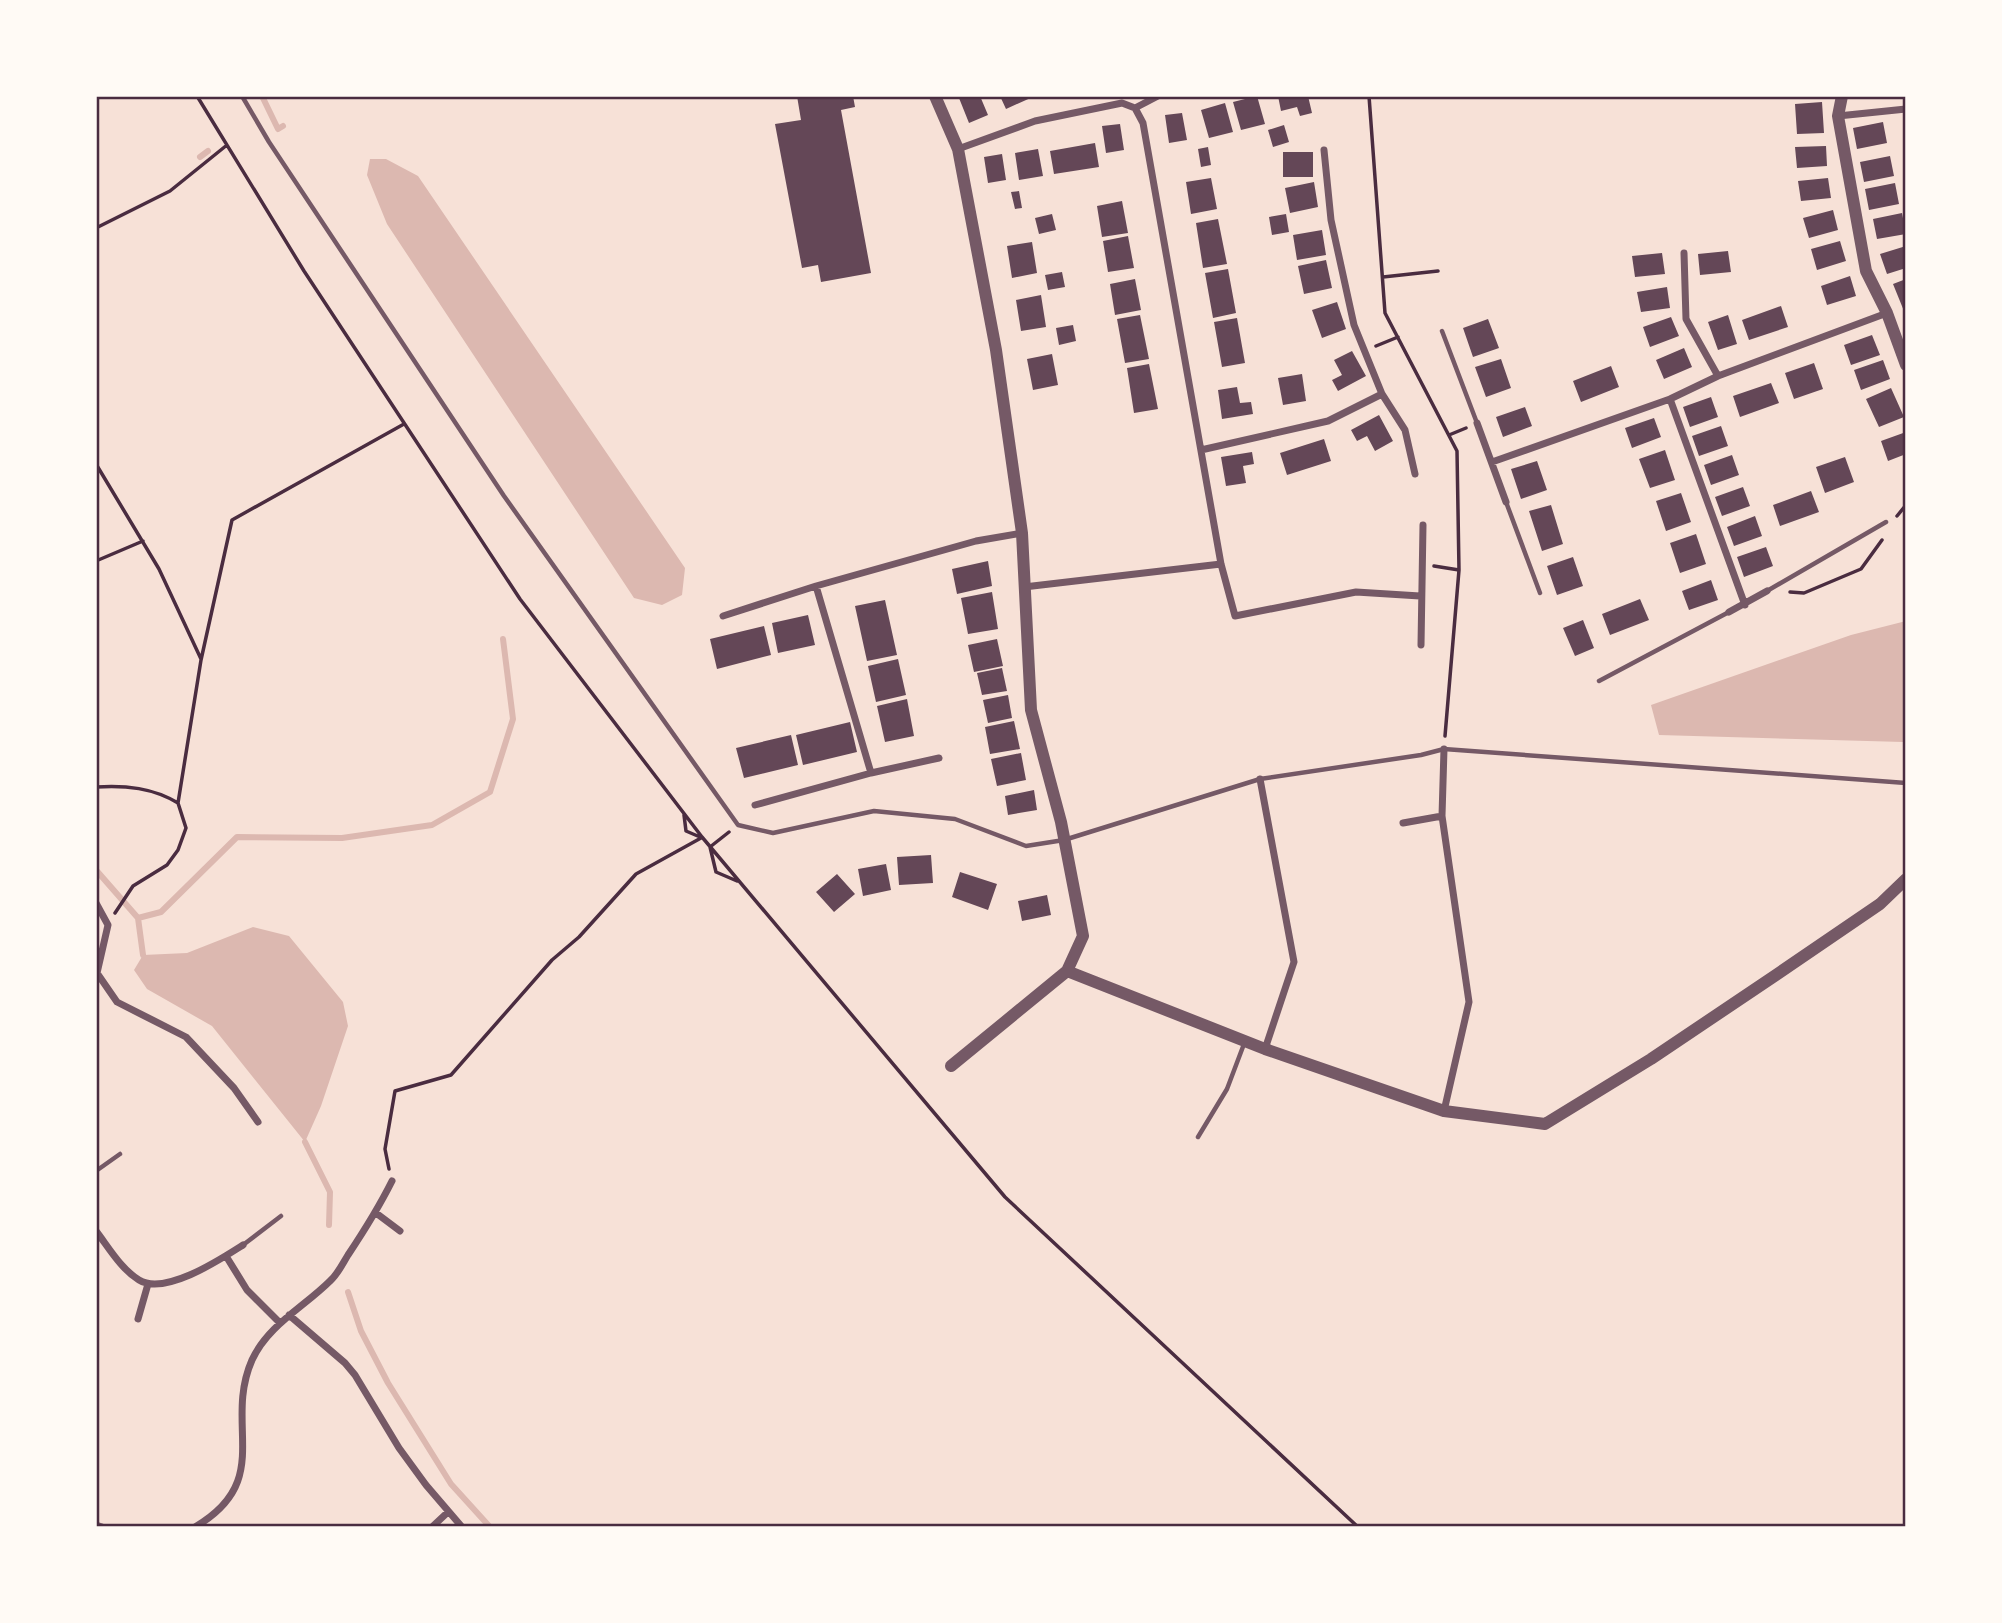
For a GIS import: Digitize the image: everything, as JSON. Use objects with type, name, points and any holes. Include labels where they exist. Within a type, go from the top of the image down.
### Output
[{"type":"street","points":[[935,96],[958,149],[996,350],[1022,533],[1031,710],[1064,840],[1083,936],[1067,971],[951,1066]]},
{"type":"street","points":[[1135,108],[1158,96]]},
{"type":"street","points":[[1842,96],[1838,116],[1866,271],[1906,365]]},
{"type":"street","points":[[958,149],[1035,121],[1122,103],[1135,108],[1143,123],[1221,564],[1235,616],[1356,592],[1420,596]]},
{"type":"street","points":[[1838,116],[1906,109]]},
{"type":"street","points":[[1324,150],[1331,220],[1354,325],[1381,394],[1405,430],[1415,474]]},
{"type":"street","points":[[1684,253],[1686,319],[1718,376]]},
{"type":"street","points":[[1492,461],[1670,399],[1718,376],[1886,313]]},
{"type":"street","points":[[1201,450],[1328,421],[1381,394]]},
{"type":"street","points":[[1670,399],[1745,605]]},
{"type":"street","points":[[1477,423],[1506,502]]},
{"type":"street","points":[[1421,645],[1423,525]]},
{"type":"street","points":[[723,616],[816,586],[976,541],[1022,533]]},
{"type":"street","points":[[1024,587],[1221,564]]},
{"type":"street","points":[[816,586],[871,773]]},
{"type":"street","points":[[1729,612],[1767,591]]},
{"type":"street","points":[[1444,749],[1442,816],[1469,1002],[1444,1111]]},
{"type":"street","points":[[755,805],[871,773],[939,758]]},
{"type":"street","points":[[1260,779],[1294,962],[1265,1049]]},
{"type":"street","points":[[1403,823],[1442,816]]},
{"type":"street","points":[[1067,971],[1265,1049],[1444,1111],[1545,1124],[1651,1059],[1881,904],[1906,879]]},
{"type":"street","points":[[96,903],[108,925],[97,973],[117,1002],[186,1037],[234,1088],[258,1122]]},
{"type":"street","points":[[195,1527],[211,1518],[233,1492],[241,1474],[244,1454],[241,1405],[244,1381],[253,1358],[266,1337],[332,1279],[376,1213],[392,1181]]},
{"type":"street","points":[[376,1213],[400,1231]]},
{"type":"street","points":[[96,1231],[125,1269],[148,1284],[161,1285],[179,1279],[243,1245]]},
{"type":"street","points":[[226,1256],[247,1290],[280,1324]]},
{"type":"street","points":[[138,1319],[148,1284]]},
{"type":"street","points":[[289,1315],[337,1355],[355,1375],[399,1448],[462,1527]]},
{"type":"street","points":[[432,1527],[448,1512]]},
{"type":"street","points":[[96,1525],[102,1527]]},
{"type":"lane","points":[[242,96],[276,152],[504,496],[738,825],[773,833],[874,811],[955,819],[1026,846],[1064,840],[1260,779],[1421,755],[1444,749],[1906,783]]},
{"type":"lane","points":[[1442,331],[1477,423]]},
{"type":"lane","points":[[1506,502],[1540,593]]},
{"type":"lane","points":[[1767,591],[1886,522]]},
{"type":"lane","points":[[1599,681],[1729,612]]},
{"type":"lane","points":[[1198,1137],[1227,1089],[1245,1041]]},
{"type":"lane","points":[[96,1171],[120,1153]]},
{"type":"lane","points":[[243,1245],[281,1216]]},
{"type":"path","points":[[197,96],[304,271],[520,599],[710,847],[1005,1197],[1358,1527]]},
{"type":"path","points":[[1369,96],[1385,313],[1457,451],[1459,570],[1444,749]]},
{"type":"path","points":[[96,228],[170,191],[227,145]]},
{"type":"path","points":[[1382,277],[1438,271]]},
{"type":"path","points":[[1364,351],[1398,337]]},
{"type":"path","points":[[119,905],[133,886],[167,865],[178,850],[186,828],[178,803],[201,660],[232,520],[404,424]]},
{"type":"path","points":[[96,464],[159,569],[201,660]]},
{"type":"path","points":[[1896,519],[1906,505]]},
{"type":"path","points":[[1767,591],[1804,593],[1842,579],[1861,569],[1886,534]]},
{"type":"path","points":[[96,561],[143,541]]},
{"type":"path","points":[[1422,564],[1459,570]]},
{"type":"path","points":[[96,787],[141,788],[163,794],[178,803]]},
{"type":"path","points":[[683,813],[686,831],[702,837]]},
{"type":"path","points":[[710,847],[738,825]]},
{"type":"path","points":[[392,1181],[385,1149],[395,1091],[451,1074],[552,960],[579,937],[636,874],[702,837]]},
{"type":"path","points":[[710,847],[716,872],[739,881]]},
{"type":"shaded area","points":[[370,159],[386,159],[418,176],[685,568],[682,595],[662,605],[634,598],[387,224],[367,175]]},
{"type":"shaded area","points":[[1906,621],[1906,740],[1903,742],[1659,735],[1651,705],[1851,635]]},
{"type":"shaded area","points":[[253,927],[289,936],[343,1002],[348,1026],[321,1106],[305,1142],[212,1026],[147,989],[134,970],[143,955],[187,953]]},
{"type":"building","points":[[797,96],[853,96],[855,107],[841,110],[871,273],[821,282],[818,265],[802,268],[775,124],[801,120]]},
{"type":"building","points":[[980,96],[988,115],[969,123],[959,98]]},
{"type":"building","points":[[1000,96],[1035,96],[1006,109]]},
{"type":"building","points":[[1257,96],[1265,124],[1241,130],[1233,102]]},
{"type":"building","points":[[1278,96],[1308,96],[1312,113],[1300,116],[1297,107],[1281,111]]},
{"type":"building","points":[[1822,102],[1824,133],[1797,134],[1795,104]]},
{"type":"building","points":[[1225,103],[1233,132],[1209,138],[1201,110]]},
{"type":"building","points":[[1182,113],[1187,140],[1169,143],[1165,115]]},
{"type":"building","points":[[1883,122],[1887,143],[1857,149],[1853,128]]},
{"type":"building","points":[[1120,124],[1124,150],[1106,153],[1102,126]]},
{"type":"building","points":[[1284,125],[1289,142],[1273,147],[1268,130]]},
{"type":"building","points":[[1095,143],[1099,167],[1054,174],[1050,151]]},
{"type":"building","points":[[1826,146],[1827,166],[1797,168],[1795,147]]},
{"type":"building","points":[[1208,147],[1211,165],[1201,167],[1198,149]]},
{"type":"building","points":[[1038,149],[1043,176],[1019,180],[1015,153]]},
{"type":"building","points":[[1283,152],[1313,152],[1313,177],[1283,177]]},
{"type":"building","points":[[1002,154],[1006,180],[988,183],[984,157]]},
{"type":"building","points":[[1890,156],[1894,176],[1864,182],[1860,162]]},
{"type":"building","points":[[1211,178],[1217,209],[1191,214],[1186,182]]},
{"type":"building","points":[[1828,178],[1831,198],[1801,201],[1798,181]]},
{"type":"building","points":[[1314,182],[1318,207],[1290,213],[1285,188]]},
{"type":"building","points":[[1895,183],[1899,204],[1869,210],[1865,189]]},
{"type":"building","points":[[1019,191],[1022,208],[1015,209],[1011,192]]},
{"type":"building","points":[[1122,201],[1128,233],[1102,237],[1097,206]]},
{"type":"building","points":[[1833,210],[1838,230],[1809,238],[1803,218]]},
{"type":"building","points":[[1902,213],[1906,234],[1877,239],[1873,219]]},
{"type":"building","points":[[1052,214],[1056,230],[1039,234],[1035,218]]},
{"type":"building","points":[[1286,214],[1289,232],[1272,235],[1269,217]]},
{"type":"building","points":[[1218,219],[1227,264],[1203,268],[1196,223]]},
{"type":"building","points":[[1322,230],[1326,255],[1297,260],[1293,235]]},
{"type":"building","points":[[1128,236],[1134,268],[1108,272],[1103,241]]},
{"type":"building","points":[[1840,241],[1846,261],[1817,270],[1811,249]]},
{"type":"building","points":[[1032,242],[1037,273],[1012,278],[1007,246]]},
{"type":"building","points":[[1906,246],[1906,268],[1887,274],[1880,254]]},
{"type":"building","points":[[1728,251],[1731,272],[1700,275],[1698,254]]},
{"type":"building","points":[[1662,253],[1665,274],[1635,277],[1632,256]]},
{"type":"building","points":[[1326,260],[1332,288],[1304,294],[1298,266]]},
{"type":"building","points":[[1228,269],[1236,313],[1213,318],[1205,273]]},
{"type":"building","points":[[1062,272],[1065,287],[1048,290],[1045,275]]},
{"type":"building","points":[[1850,276],[1856,296],[1827,305],[1821,286]]},
{"type":"building","points":[[1135,279],[1141,310],[1115,315],[1110,284]]},
{"type":"building","points":[[1906,279],[1906,316],[1893,284]]},
{"type":"building","points":[[1667,287],[1670,308],[1641,312],[1637,292]]},
{"type":"building","points":[[1041,295],[1046,327],[1021,331],[1016,300]]},
{"type":"building","points":[[1337,302],[1346,329],[1322,338],[1312,310]]},
{"type":"building","points":[[1781,306],[1788,327],[1749,340],[1742,320]]},
{"type":"building","points":[[1140,315],[1149,359],[1125,363],[1117,319]]},
{"type":"building","points":[[1728,315],[1737,344],[1718,350],[1708,322]]},
{"type":"building","points":[[1671,317],[1679,336],[1650,347],[1643,327]]},
{"type":"building","points":[[1237,318],[1245,363],[1222,367],[1214,322]]},
{"type":"building","points":[[1488,319],[1499,348],[1473,357],[1463,328]]},
{"type":"building","points":[[1073,325],[1076,341],[1059,345],[1056,328]]},
{"type":"building","points":[[1872,335],[1880,355],[1851,365],[1844,345]]},
{"type":"building","points":[[1684,348],[1692,367],[1664,379],[1656,360]]},
{"type":"building","points":[[1352,351],[1366,376],[1338,391],[1332,380],[1342,375],[1334,360]]},
{"type":"building","points":[[1052,354],[1058,385],[1033,390],[1027,359]]},
{"type":"building","points":[[1501,359],[1511,388],[1486,397],[1475,367]]},
{"type":"building","points":[[1883,360],[1890,379],[1861,390],[1854,370]]},
{"type":"building","points":[[1814,363],[1823,389],[1794,399],[1785,373]]},
{"type":"building","points":[[1149,364],[1158,409],[1134,413],[1127,368]]},
{"type":"building","points":[[1611,366],[1619,387],[1581,402],[1573,381]]},
{"type":"building","points":[[1302,374],[1306,401],[1283,405],[1278,378]]},
{"type":"building","points":[[1771,383],[1779,403],[1740,417],[1733,396]]},
{"type":"building","points":[[1237,387],[1240,403],[1251,402],[1253,414],[1222,419],[1218,390]]},
{"type":"building","points":[[1891,388],[1904,417],[1879,427],[1866,399]]},
{"type":"building","points":[[1711,397],[1718,417],[1690,427],[1683,407]]},
{"type":"building","points":[[1525,407],[1532,426],[1503,437],[1496,417]]},
{"type":"building","points":[[1379,415],[1393,441],[1375,451],[1367,436],[1357,441],[1351,430]]},
{"type":"building","points":[[1654,418],[1661,437],[1632,448],[1625,428]]},
{"type":"building","points":[[1721,426],[1728,446],[1699,456],[1692,436]]},
{"type":"building","points":[[1906,432],[1906,454],[1888,461],[1881,441]]},
{"type":"building","points":[[1324,439],[1331,461],[1287,475],[1280,453]]},
{"type":"building","points":[[1665,450],[1675,480],[1650,488],[1639,459]]},
{"type":"building","points":[[1252,452],[1254,464],[1243,466],[1246,483],[1226,486],[1221,457]]},
{"type":"building","points":[[1732,455],[1739,475],[1711,485],[1704,465]]},
{"type":"building","points":[[1845,457],[1854,482],[1825,493],[1816,467]]},
{"type":"building","points":[[1537,461],[1547,490],[1521,499],[1511,469]]},
{"type":"building","points":[[1743,487],[1750,506],[1722,516],[1715,497]]},
{"type":"building","points":[[1811,491],[1819,512],[1780,526],[1773,505]]},
{"type":"building","points":[[1681,493],[1691,522],[1666,531],[1656,501]]},
{"type":"building","points":[[1551,505],[1563,544],[1542,551],[1529,511]]},
{"type":"building","points":[[1755,516],[1762,536],[1734,546],[1727,527]]},
{"type":"building","points":[[1696,534],[1706,564],[1680,573],[1670,543]]},
{"type":"building","points":[[1766,547],[1773,566],[1744,577],[1737,557]]},
{"type":"building","points":[[1573,557],[1583,586],[1557,595],[1547,566]]},
{"type":"building","points":[[988,561],[992,586],[957,594],[952,569]]},
{"type":"building","points":[[1711,580],[1718,600],[1689,610],[1682,591]]},
{"type":"building","points":[[992,592],[998,629],[968,634],[961,598]]},
{"type":"building","points":[[1640,599],[1649,620],[1610,635],[1602,614]]},
{"type":"building","points":[[885,600],[897,655],[867,661],[855,606]]},
{"type":"building","points":[[808,615],[815,645],[778,653],[772,623]]},
{"type":"building","points":[[1583,620],[1594,648],[1575,656],[1563,628]]},
{"type":"building","points":[[764,626],[771,655],[717,669],[710,639]]},
{"type":"building","points":[[997,639],[1003,666],[974,672],[968,645]]},
{"type":"building","points":[[898,659],[906,695],[876,702],[868,666]]},
{"type":"building","points":[[1002,668],[1007,691],[982,695],[977,673]]},
{"type":"building","points":[[1008,695],[1012,718],[988,723],[983,700]]},
{"type":"building","points":[[907,699],[914,736],[885,742],[877,706]]},
{"type":"building","points":[[1014,721],[1020,749],[990,754],[985,727]]},
{"type":"building","points":[[850,722],[857,752],[803,765],[796,735]]},
{"type":"building","points":[[791,735],[798,765],[744,778],[736,748]]},
{"type":"building","points":[[1021,753],[1026,780],[997,786],[991,759]]},
{"type":"building","points":[[1034,790],[1037,810],[1008,815],[1005,796]]},
{"type":"building","points":[[931,855],[933,883],[899,885],[897,857]]},
{"type":"building","points":[[886,864],[891,890],[863,896],[858,869]]},
{"type":"building","points":[[960,872],[997,884],[988,910],[952,897]]},
{"type":"building","points":[[837,874],[855,894],[834,912],[816,892]]},
{"type":"building","points":[[1047,895],[1051,915],[1022,921],[1018,901]]},
{"type":"waterway","points":[[262,96],[278,129],[283,126]]},
{"type":"waterway","points":[[200,157],[208,151]]},
{"type":"waterway","points":[[138,918],[161,912],[237,837],[342,838],[432,825],[490,792],[513,719],[503,639]]},
{"type":"waterway","points":[[96,870],[138,918],[143,955]]},
{"type":"waterway","points":[[305,1142],[330,1192],[329,1225]]},
{"type":"waterway","points":[[348,1292],[361,1331],[388,1383],[451,1484],[490,1527]]}]
